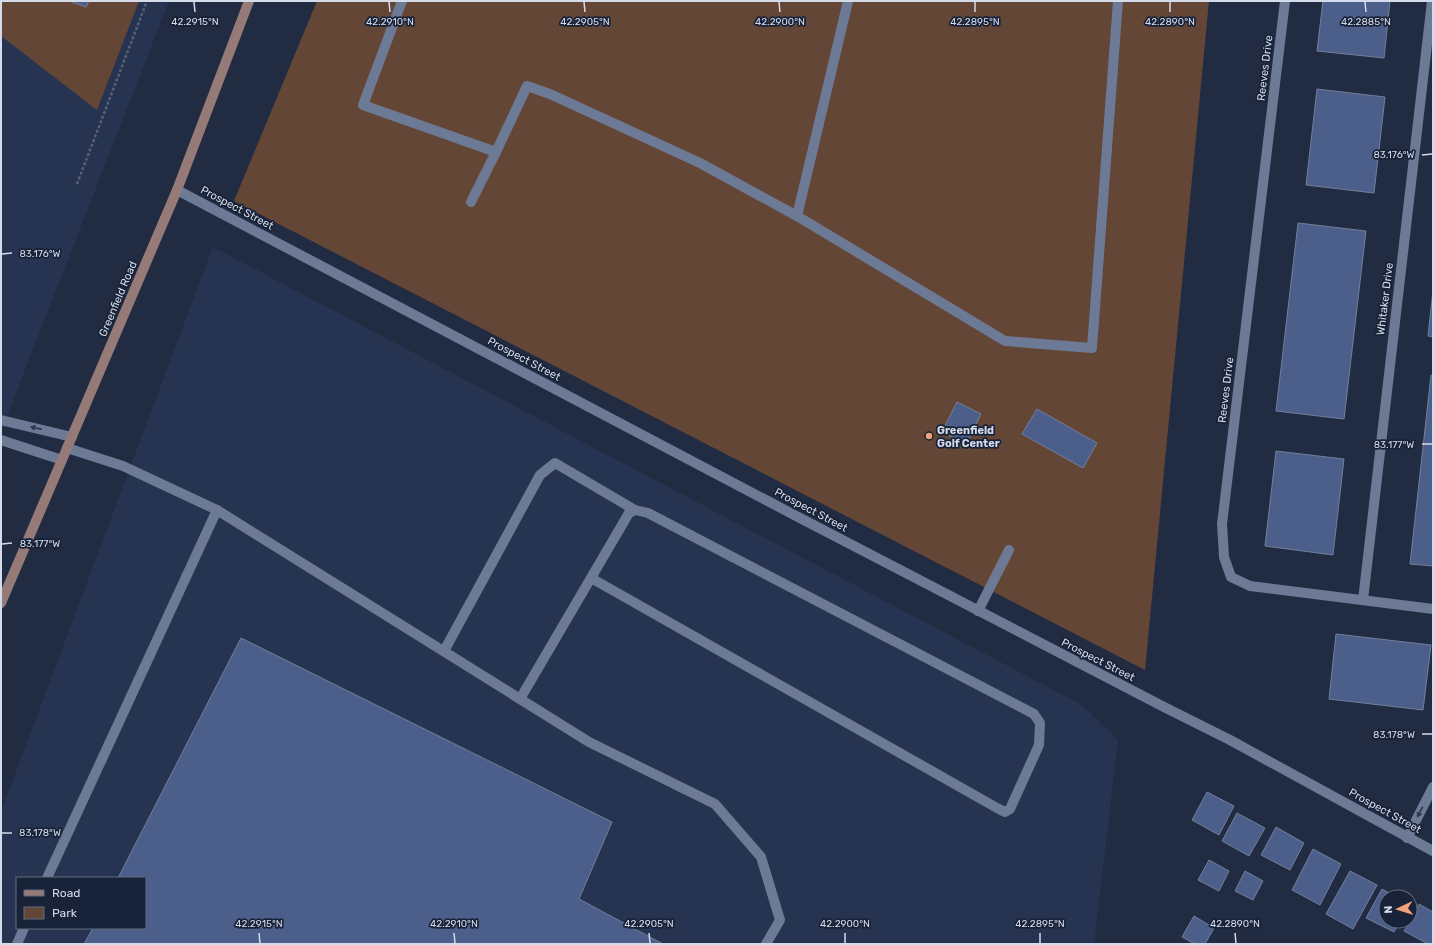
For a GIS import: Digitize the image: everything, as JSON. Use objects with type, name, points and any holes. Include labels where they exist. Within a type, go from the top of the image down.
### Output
[{"type":"main road","name":"Greenfield Road","points":[[1,603],[177,190],[248,1]]},
{"type":"street","points":[[402,1],[363,105],[496,152]]},
{"type":"street","points":[[797,216],[848,1]]},
{"type":"street","points":[[471,202],[527,86],[550,94],[700,163],[797,216],[1005,341],[1092,348],[1118,1]]},
{"type":"street","name":"Reeves Drive","points":[[1285,1],[1222,524],[1224,557],[1231,577],[1250,586],[1433,609]]},
{"type":"street","name":"Whitaker Drive","points":[[1363,600],[1432,1]]},
{"type":"street","name":"Prospect Street","points":[[177,190],[978,611],[1157,704],[1230,740],[1433,851]]},
{"type":"street","points":[[1,420],[72,437]]},
{"type":"street","points":[[1,440],[62,460]]},
{"type":"street","points":[[67,448],[123,466],[218,510],[589,742],[715,804],[761,857],[780,920],[766,944]]},
{"type":"street","points":[[444,651],[540,475],[555,463],[635,510],[655,516],[1034,714],[1040,723],[1039,745],[1010,809],[1005,812],[997,808],[591,578]]},
{"type":"street","points":[[47,877],[218,510]]},
{"type":"street","points":[[520,699],[629,513],[635,510]]},
{"type":"street","points":[[978,611],[1009,550]]},
{"type":"street","points":[[1407,838],[1433,787]]},
{"type":"street","points":[[17,944],[24,929]]},
{"type":"path","points":[[77,184],[146,1]]},
{"type":"shaded area","points":[[1,1],[169,1],[1,431]]},
{"type":"shaded area","points":[[213,247],[1082,705],[1118,740],[1094,944],[1,944],[1,812]]},
{"type":"green space","points":[[1,1],[139,1],[97,110],[1,36]]},
{"type":"green space","name":"Greenfield Golf Center","points":[[317,1],[1209,1],[1145,670],[234,201]]},
{"type":"building","points":[[69,1],[89,1],[86,7]]},
{"type":"building","points":[[1323,1],[1390,1],[1384,58],[1317,51]]},
{"type":"building","points":[[1317,89],[1385,97],[1374,193],[1306,185]]},
{"type":"building","points":[[1298,223],[1366,231],[1344,419],[1276,411]]},
{"type":"building","points":[[1433,290],[1433,337],[1428,336]]},
{"type":"building","points":[[1431,375],[1433,376],[1433,566],[1410,564]]},
{"type":"building","points":[[957,402],[981,414],[966,444],[942,432]]},
{"type":"building","points":[[1037,409],[1097,443],[1083,468],[1022,434]]},
{"type":"building","points":[[1276,451],[1344,459],[1333,555],[1265,546]]},
{"type":"building","points":[[1336,634],[1431,645],[1423,710],[1329,699]]},
{"type":"building","points":[[241,638],[612,822],[579,899],[663,944],[84,944],[92,929],[146,929],[146,877],[119,877]]},
{"type":"building","points":[[1207,792],[1234,806],[1219,835],[1192,820]]},
{"type":"building","points":[[1237,813],[1265,828],[1249,856],[1222,841]]},
{"type":"building","points":[[1276,827],[1304,843],[1290,870],[1261,855]]},
{"type":"building","points":[[1313,849],[1341,864],[1320,905],[1292,890]]},
{"type":"building","points":[[1209,860],[1229,871],[1219,891],[1198,880]]},
{"type":"building","points":[[1245,871],[1263,881],[1253,900],[1235,891]]},
{"type":"building","points":[[1350,871],[1377,885],[1353,929],[1326,914]]},
{"type":"building","points":[[1378,896],[1378,924],[1366,918]]},
{"type":"building","points":[[1419,904],[1433,912],[1433,944],[1428,944],[1404,931],[1405,929],[1418,929]]},
{"type":"building","points":[[1194,916],[1214,928],[1205,944],[1195,944],[1182,937]]},
{"type":"building","points":[[1388,929],[1396,929],[1394,932]]},
{"type":"place","name":"Greenfield Golf Center","points":[[929,436]]}]
